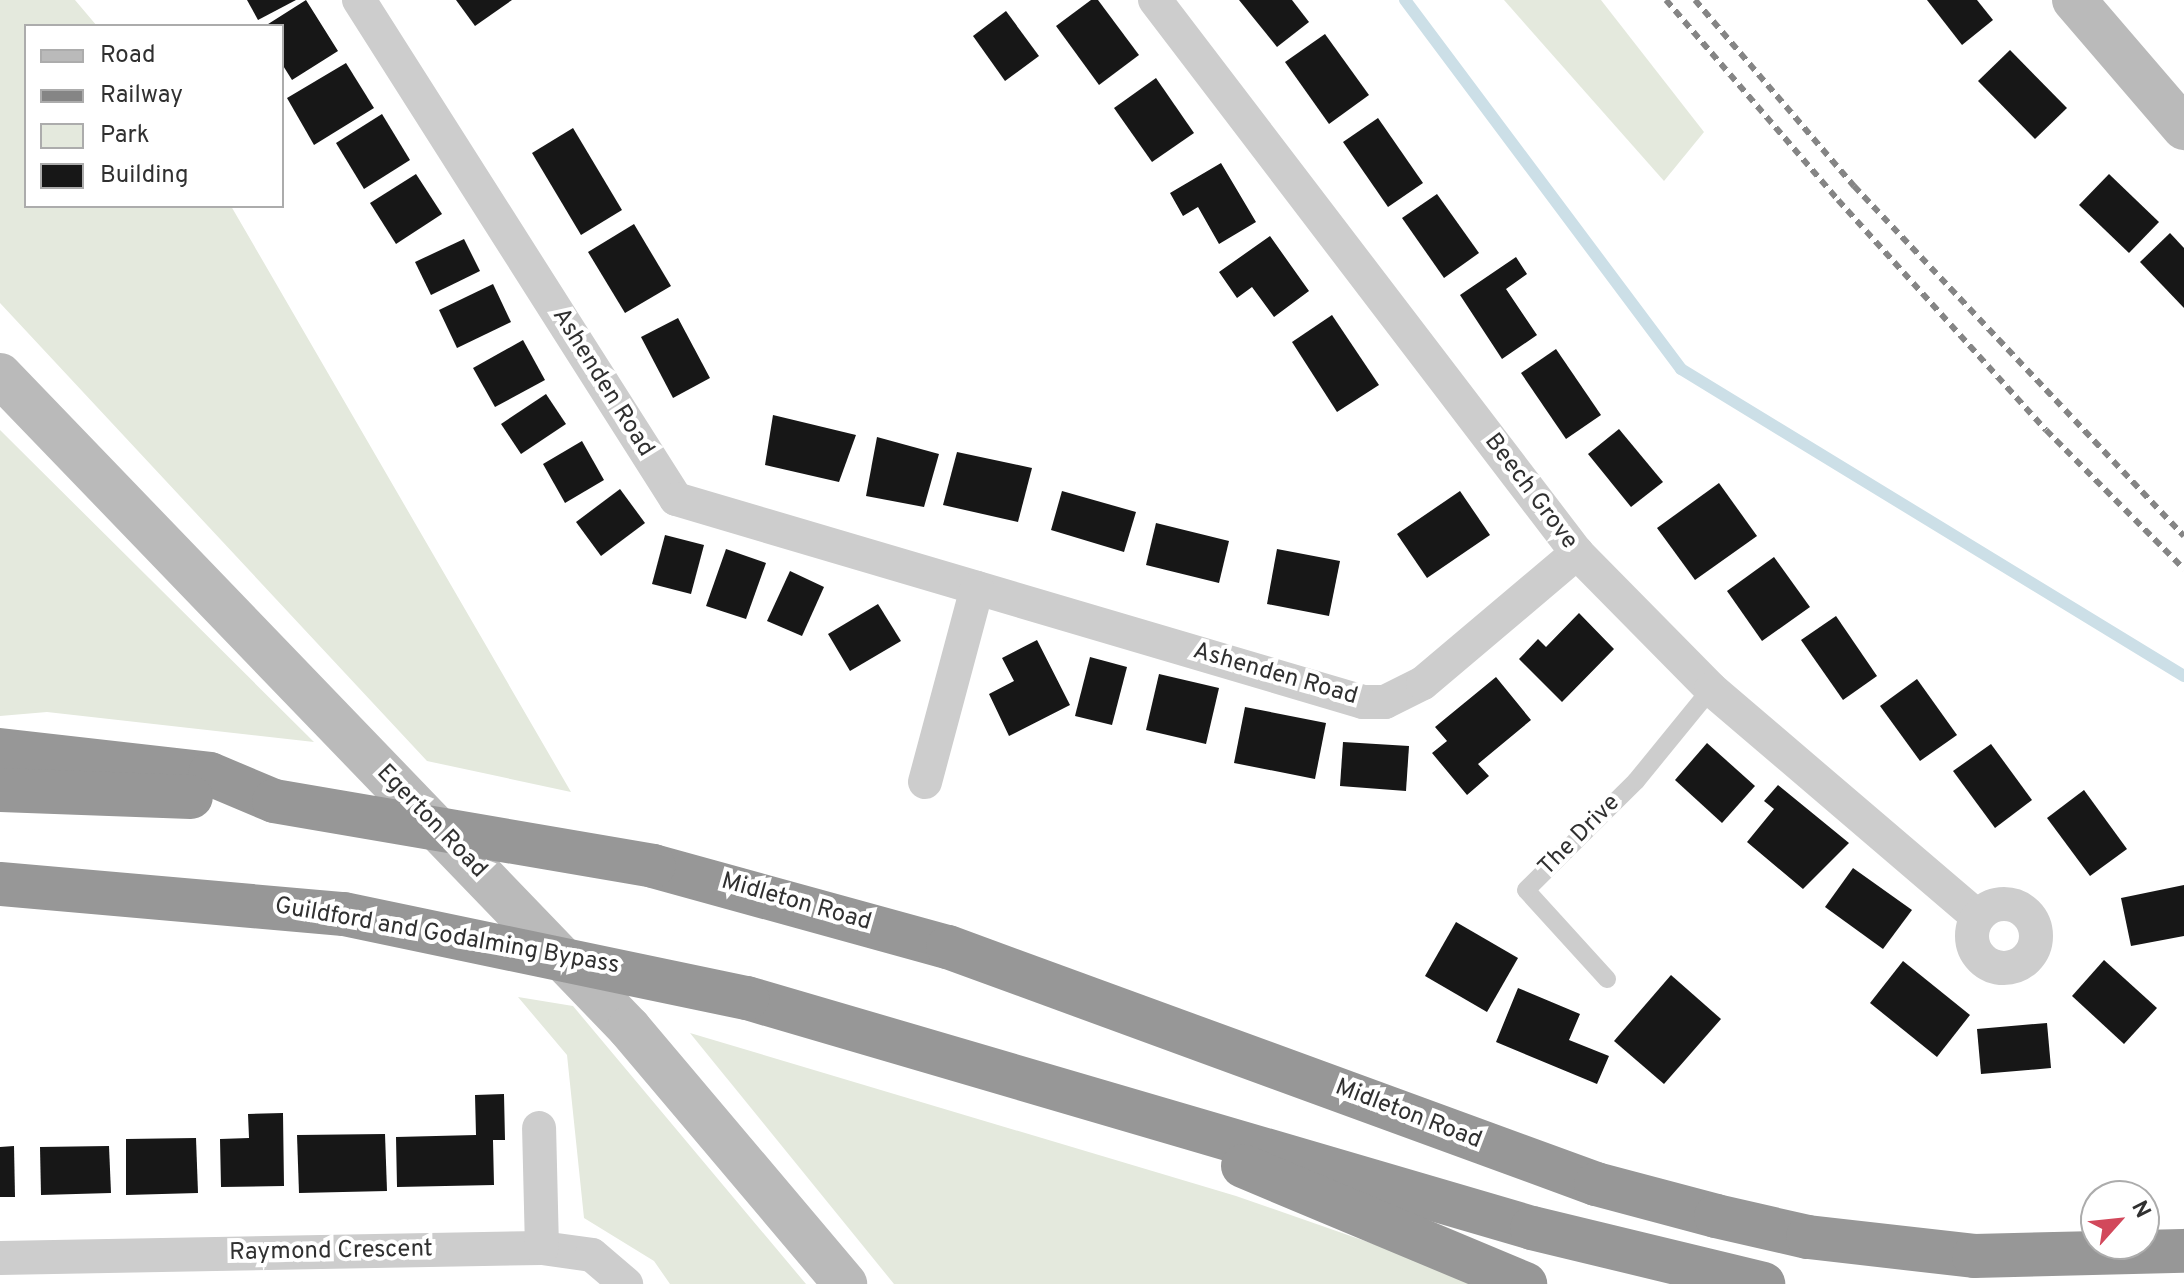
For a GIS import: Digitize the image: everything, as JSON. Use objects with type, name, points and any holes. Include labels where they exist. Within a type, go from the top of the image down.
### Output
[{"type":"highway","points":[[0,750],[210,774],[274,801]]},
{"type":"highway","points":[[0,790],[274,801]]},
{"type":"highway","name":"Midleton Road","points":[[274,801],[653,866],[948,947],[1596,1184],[1716,1216],[1808,1237],[1974,1256],[2184,1251]]},
{"type":"highway","name":"Guildford and Godalming Bypass","points":[[0,884],[344,914],[747,998],[1058,1086]]},
{"type":"highway","points":[[1058,1086],[1525,1284]]},
{"type":"highway","points":[[1058,1086],[1532,1228],[1763,1284]]},
{"type":"street","name":"Ashenden Road","points":[[359,0],[676,499],[1363,702],[1385,702],[1423,683],[1577,553]]},
{"type":"street","name":"Beech Grove","points":[[1155,0],[1577,553],[1711,689],[1978,917]]},
{"type":"street","points":[[2074,0],[2184,128]]},
{"type":"street","name":"Egerton Road","points":[[0,375],[629,1028],[845,1284]]},
{"type":"street","points":[[925,782],[977,588]]},
{"type":"street","points":[[539,1128],[542,1248]]},
{"type":"street","name":"Raymond Crescent","points":[[0,1258],[542,1248],[592,1255],[626,1284]]},
{"type":"lane","name":"The Drive","points":[[1607,979],[1526,890],[1636,781],[1711,689]]},
{"type":"green space","points":[[0,0],[75,0],[95,24],[24,24],[24,208],[232,208],[571,792],[427,761],[0,303]]},
{"type":"green space","points":[[1504,0],[1601,0],[1704,132],[1664,181]]},
{"type":"green space","points":[[0,430],[314,742],[47,712],[0,716]]},
{"type":"green space","points":[[518,997],[573,1006],[806,1284],[670,1284],[654,1261],[584,1218],[567,1055]]},
{"type":"green space","points":[[690,1033],[1236,1196],[1488,1284],[894,1284]]},
{"type":"building","points":[[247,0],[296,0],[258,20]]},
{"type":"building","points":[[306,0],[338,51],[292,80],[284,67],[284,24],[268,24]]},
{"type":"building","points":[[456,0],[512,0],[475,26]]},
{"type":"building","points":[[1091,0],[1098,0],[1139,55],[1099,85],[1056,26]]},
{"type":"building","points":[[1239,0],[1292,0],[1309,22],[1277,47]]},
{"type":"building","points":[[1927,0],[1977,0],[1993,20],[1962,45]]},
{"type":"building","points":[[1006,11],[1039,56],[1005,81],[973,36]]},
{"type":"building","points":[[1325,34],[1369,95],[1329,124],[1285,62]]},
{"type":"building","points":[[2010,50],[2067,108],[2035,139],[1978,81]]},
{"type":"building","points":[[346,63],[374,108],[314,145],[287,98]]},
{"type":"building","points":[[1156,78],[1194,133],[1152,162],[1114,108]]},
{"type":"building","points":[[382,114],[410,160],[364,189],[336,143]]},
{"type":"building","points":[[1378,118],[1423,183],[1388,207],[1343,142]]},
{"type":"building","points":[[573,128],[622,210],[581,235],[532,153]]},
{"type":"building","points":[[1221,163],[1256,222],[1219,244],[1198,207],[1183,216],[1170,193]]},
{"type":"building","points":[[416,174],[442,214],[396,244],[370,203]]},
{"type":"building","points":[[2109,174],[2159,222],[2129,253],[2079,205]]},
{"type":"building","points":[[1437,194],[1479,253],[1444,278],[1402,218]]},
{"type":"building","points":[[634,224],[671,286],[625,313],[588,252]]},
{"type":"building","points":[[2170,233],[2184,248],[2184,308],[2140,262]]},
{"type":"building","points":[[1270,236],[1309,291],[1274,317],[1252,287],[1237,298],[1219,272]]},
{"type":"building","points":[[464,239],[480,271],[431,295],[415,262]]},
{"type":"building","points":[[1516,257],[1527,274],[1506,289],[1537,335],[1502,359],[1460,295]]},
{"type":"building","points":[[493,284],[511,322],[457,348],[439,310]]},
{"type":"building","points":[[1332,315],[1379,385],[1337,412],[1292,342]]},
{"type":"building","points":[[678,318],[710,378],[673,398],[641,337]]},
{"type":"building","points":[[523,340],[545,380],[495,407],[473,368]]},
{"type":"building","points":[[1556,349],[1601,415],[1566,439],[1521,373]]},
{"type":"building","points":[[546,394],[566,424],[521,454],[501,424]]},
{"type":"building","points":[[773,415],[856,435],[839,482],[765,465]]},
{"type":"building","points":[[1619,429],[1663,482],[1631,507],[1588,454]]},
{"type":"building","points":[[877,437],[939,454],[924,507],[866,496]]},
{"type":"building","points":[[582,441],[604,480],[565,503],[543,464]]},
{"type":"building","points":[[957,452],[1032,468],[1018,522],[943,505]]},
{"type":"building","points":[[1719,483],[1757,536],[1695,580],[1657,528]]},
{"type":"building","points":[[620,489],[645,523],[601,556],[576,522]]},
{"type":"building","points":[[1062,491],[1136,512],[1124,552],[1051,530]]},
{"type":"building","points":[[1460,491],[1490,535],[1427,578],[1397,534]]},
{"type":"building","points":[[1156,523],[1229,541],[1219,583],[1146,565]]},
{"type":"building","points":[[665,535],[704,545],[691,594],[652,584]]},
{"type":"building","points":[[726,549],[766,563],[746,619],[706,606]]},
{"type":"building","points":[[1277,549],[1340,561],[1329,616],[1267,604]]},
{"type":"building","points":[[1774,557],[1810,607],[1762,641],[1727,591]]},
{"type":"building","points":[[790,571],[824,587],[802,636],[767,621]]},
{"type":"building","points":[[878,604],[901,641],[850,671],[828,634]]},
{"type":"building","points":[[1579,613],[1614,649],[1562,702],[1519,659],[1538,639],[1546,647]]},
{"type":"building","points":[[1836,616],[1877,676],[1843,700],[1801,640]]},
{"type":"building","points":[[1037,640],[1070,705],[1009,736],[989,694],[1014,681],[1002,658]]},
{"type":"building","points":[[1090,657],[1127,667],[1112,725],[1075,716]]},
{"type":"building","points":[[1159,674],[1219,688],[1206,744],[1146,730]]},
{"type":"building","points":[[1496,677],[1531,720],[1478,764],[1489,776],[1467,795],[1432,753],[1447,741],[1435,727]]},
{"type":"building","points":[[1917,679],[1957,735],[1920,761],[1880,706]]},
{"type":"building","points":[[1245,707],[1326,723],[1315,779],[1234,763]]},
{"type":"building","points":[[1343,742],[1409,746],[1406,791],[1340,786]]},
{"type":"building","points":[[1707,743],[1755,786],[1722,823],[1675,780]]},
{"type":"building","points":[[1991,744],[2032,800],[1995,828],[1953,771]]},
{"type":"building","points":[[1778,785],[1849,843],[1803,889],[1747,842],[1774,809],[1764,801]]},
{"type":"building","points":[[2084,790],[2127,849],[2090,876],[2047,818]]},
{"type":"building","points":[[1853,868],[1912,910],[1883,949],[1825,907]]},
{"type":"building","points":[[2184,885],[2184,936],[2131,946],[2121,898]]},
{"type":"building","points":[[1456,922],[1518,958],[1487,1012],[1425,976]]},
{"type":"building","points":[[2104,960],[2157,1008],[2124,1044],[2072,996]]},
{"type":"building","points":[[1903,961],[1970,1015],[1937,1057],[1870,1003]]},
{"type":"building","points":[[1671,975],[1721,1019],[1664,1084],[1614,1041]]},
{"type":"building","points":[[1518,988],[1580,1014],[1569,1040],[1609,1056],[1597,1084],[1496,1042]]},
{"type":"building","points":[[2047,1023],[2051,1068],[1981,1074],[1977,1029]]},
{"type":"building","points":[[504,1094],[505,1140],[493,1140],[494,1185],[397,1187],[396,1137],[476,1135],[475,1095]]},
{"type":"building","points":[[283,1113],[284,1186],[221,1187],[220,1139],[249,1138],[248,1114]]},
{"type":"building","points":[[385,1134],[387,1191],[299,1193],[297,1135]]},
{"type":"building","points":[[196,1138],[198,1193],[126,1195],[126,1139]]},
{"type":"building","points":[[14,1146],[15,1197],[0,1197],[0,1147]]},
{"type":"building","points":[[109,1146],[111,1193],[41,1195],[40,1147]]},
{"type":"waterway","points":[[1405,0],[1681,369],[2184,676]]},
{"type":"railway","points":[[1666,0],[1838,200],[2046,430],[2184,569]]},
{"type":"railway","points":[[1695,0],[1854,186],[2184,536]]}]
